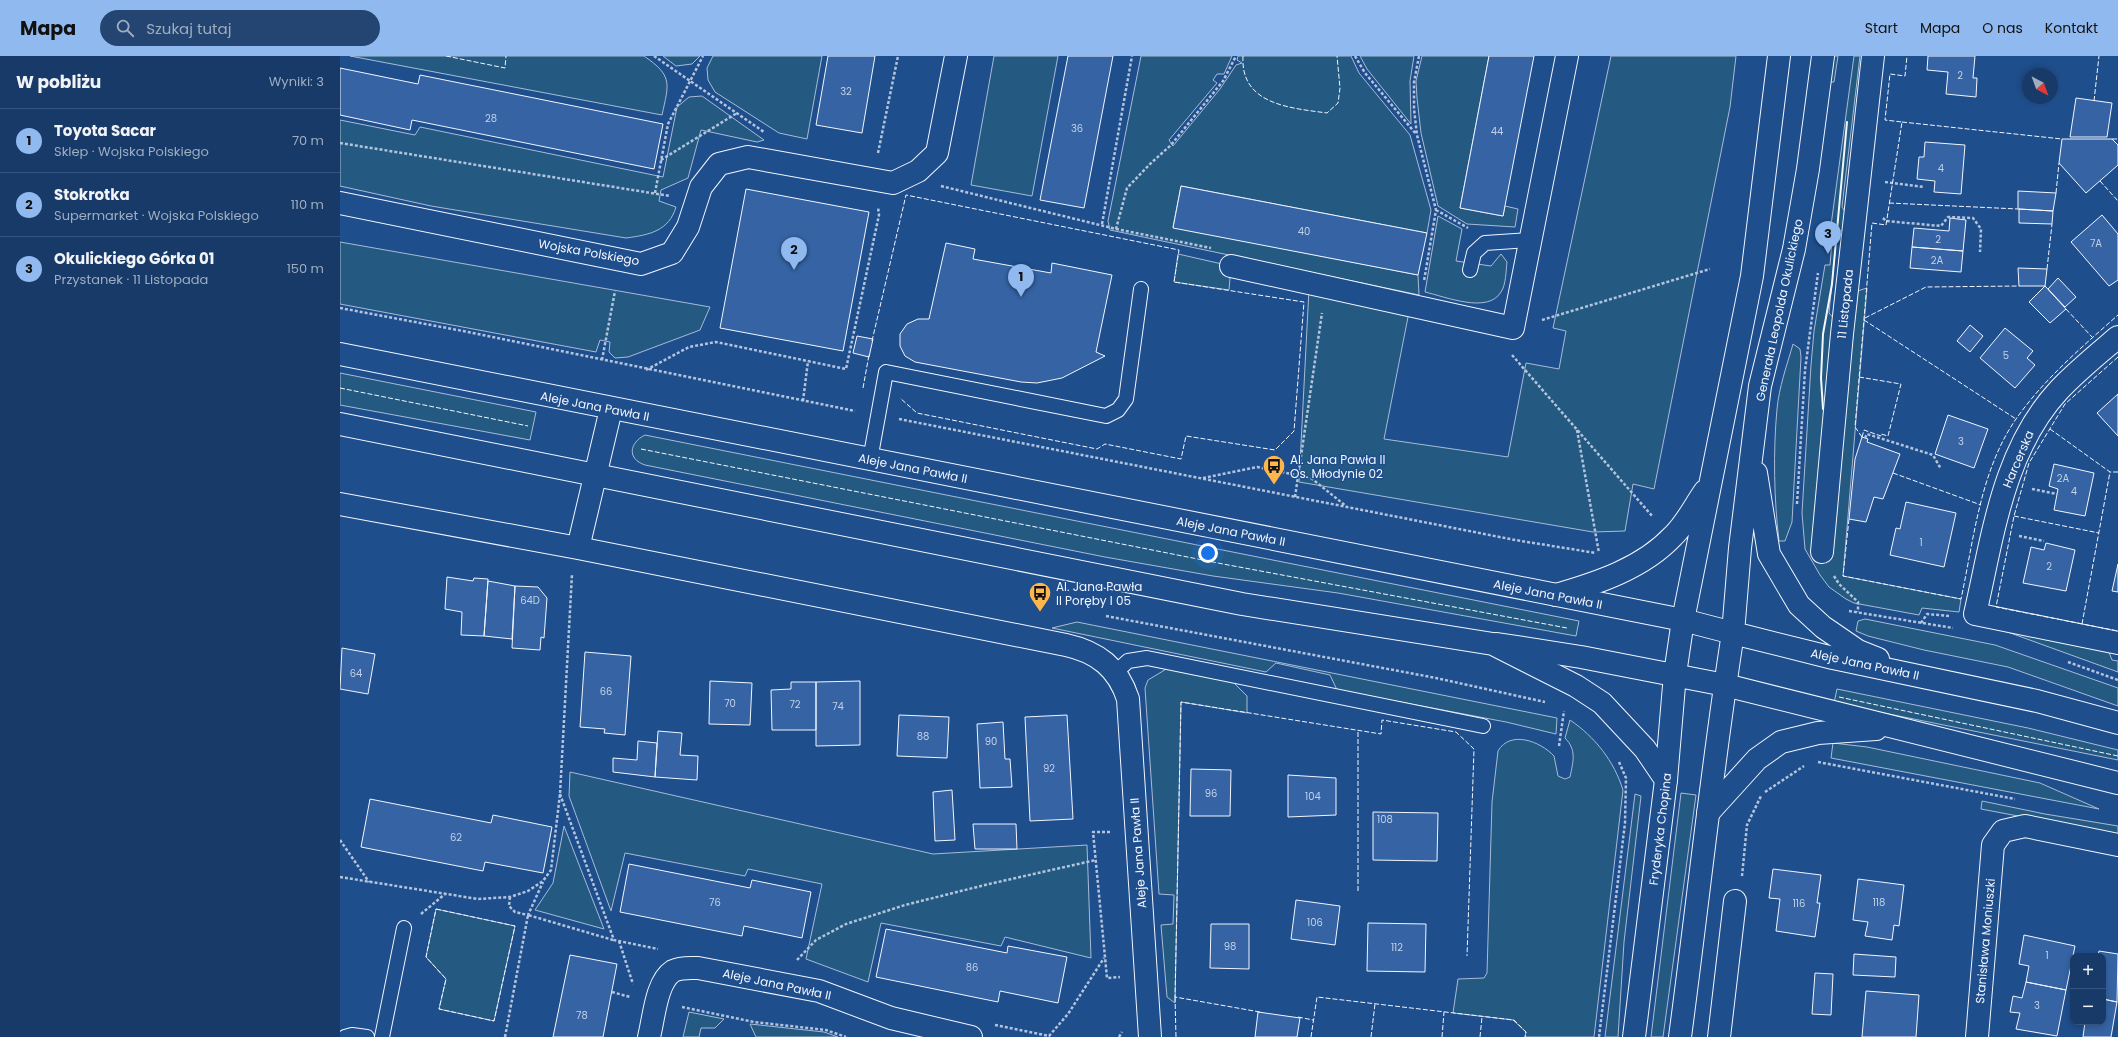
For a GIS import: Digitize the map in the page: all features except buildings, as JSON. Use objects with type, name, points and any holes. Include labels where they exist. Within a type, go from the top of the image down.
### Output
[{"type":"street","name":"Wojska Polskiego","points":[[340,203],[641,264],[672,253],[688,227],[701,187],[719,164],[748,157],[893,183],[918,171],[937,153],[956,56]]},
{"type":"street","points":[[1230,266],[1513,328],[1567,56]]},
{"type":"street","points":[[1683,620],[1752,276],[1779,56]]},
{"type":"street","name":"Generała Leopolda Okulickiego","points":[[1725,685],[1733,633],[1736,580],[1752,447],[1766,356],[1782,302],[1794,249],[1808,169],[1823,56]]},
{"type":"street","name":"11 Listopada","points":[[1822,552],[1842,334],[1873,56]]},
{"type":"street","name":"Harcerska","points":[[2118,337],[2059,390],[2034,424],[2023,442],[2005,487],[1975,614],[2118,643]]},
{"type":"street","name":"Aleje Jana Pawła II","points":[[340,354],[611,409],[1683,620],[1833,658],[2037,701],[2118,722]]},
{"type":"street","points":[[578,548],[611,409]]},
{"type":"street","points":[[340,424],[1242,604],[1675,674],[1725,685],[2118,783]]},
{"type":"street","points":[[1752,447],[1769,554],[1799,605],[1823,627],[1858,651],[1931,679]]},
{"type":"street","points":[[1556,596],[1594,584],[1646,560],[1674,536],[1711,481]]},
{"type":"street","name":"Aleje Jana Pawła II","points":[[340,504],[578,548],[1080,648],[1104,662],[1116,672],[1123,684],[1128,699],[1150,1037]]},
{"type":"street","name":"Fryderyka Chopina","points":[[1634,1037],[1666,780],[1675,674],[1683,620]]},
{"type":"street","points":[[1494,644],[1576,686],[1602,703],[1645,749],[1666,780]]},
{"type":"street","points":[[1680,1037],[1725,685]]},
{"type":"street","points":[[1708,813],[1757,759],[1781,742],[1818,733],[1894,728]]},
{"type":"street","name":"Stanisława Moniuszki","points":[[1977,1037],[1993,845],[2003,831],[2025,826],[2118,845]]},
{"type":"street","points":[[1719,1037],[1735,901]]},
{"type":"street","name":"Aleje Jana Pawła II","points":[[649,1037],[661,987],[666,978],[674,971],[684,968],[698,968],[819,991],[891,1018],[971,1037]]},
{"type":"lane","points":[[1470,270],[1474,253],[1485,243],[1531,240]]},
{"type":"lane","points":[[870,460],[886,372],[1106,416],[1118,410],[1126,399],[1141,290]]},
{"type":"lane","points":[[1116,672],[1128,661],[1147,658],[1482,726]]},
{"type":"lane","points":[[382,1037],[404,928]]},
{"type":"lane","points":[[345,1037],[352,1035],[367,1037]]},
{"type":"path","points":[[654,56],[769,135]]},
{"type":"path","points":[[655,193],[668,124],[703,56]]},
{"type":"path","points":[[646,370],[689,348],[716,342],[846,368],[879,215],[872,179],[898,56]]},
{"type":"path","points":[[1102,224],[1132,56]]},
{"type":"path","points":[[918,171],[944,188],[1102,224],[1116,229],[1127,188],[1171,145],[1223,81],[1236,56]]},
{"type":"path","points":[[1355,56],[1365,73],[1417,135]]},
{"type":"path","points":[[1419,56],[1414,82],[1414,109],[1417,135],[1436,210],[1423,287]]},
{"type":"path","points":[[661,160],[737,113]]},
{"type":"path","points":[[340,143],[696,200]]},
{"type":"path","points":[[1859,179],[1924,186]]},
{"type":"path","points":[[1879,212],[1886,221],[1941,226],[1948,217],[1973,218],[1981,229],[1980,252]]},
{"type":"path","points":[[1513,328],[1710,269]]},
{"type":"path","points":[[1295,497],[1326,287]]},
{"type":"path","points":[[602,360],[616,291]]},
{"type":"path","points":[[340,308],[463,331],[646,370],[1200,479],[1515,540],[1599,553],[1576,429]]},
{"type":"path","points":[[1510,352],[1653,517]]},
{"type":"path","points":[[803,401],[808,361]]},
{"type":"path","points":[[1865,438],[1867,434],[1933,455],[1941,469]]},
{"type":"path","points":[[1200,479],[1257,467],[1311,478],[1347,507]]},
{"type":"path","points":[[2029,488],[2057,494]]},
{"type":"path","points":[[2017,536],[2044,541]]},
{"type":"path","points":[[505,1037],[528,915],[543,881],[551,870],[560,794],[573,569],[578,548]]},
{"type":"path","points":[[1822,552],[1839,584],[1858,602],[1858,612]]},
{"type":"path","points":[[1921,623],[1925,616],[1930,613],[1951,616]]},
{"type":"path","points":[[1106,616],[1436,678],[1547,702]]},
{"type":"path","points":[[1559,746],[1565,706]]},
{"type":"path","points":[[1599,1037],[1625,823],[1626,778],[1617,758]]},
{"type":"path","points":[[1812,760],[2016,799]]},
{"type":"path","points":[[1735,901],[1741,892],[1747,826],[1762,794],[1806,765]]},
{"type":"path","points":[[1755,793],[1762,794]]},
{"type":"path","points":[[560,794],[614,940]]},
{"type":"path","points":[[340,840],[369,882]]},
{"type":"path","points":[[794,962],[816,940],[846,924],[912,903],[1096,860]]},
{"type":"path","points":[[340,877],[478,899],[510,897],[528,891],[543,881]]},
{"type":"path","points":[[404,928],[446,894]]},
{"type":"path","points":[[510,897],[509,906],[515,912],[614,940],[643,946]]},
{"type":"path","points":[[612,992],[754,1022],[826,1030],[846,1037]]},
{"type":"shaded area","points":[[350,56],[644,56],[660,69],[664,75],[667,88],[662,115]]},
{"type":"shaded area","points":[[663,56],[700,56],[692,64],[676,66]]},
{"type":"shaded area","points":[[713,56],[822,56],[807,139],[779,133],[715,92],[708,80],[707,68]]},
{"type":"shaded area","points":[[994,56],[1058,56],[1032,196],[971,185]]},
{"type":"shaded area","points":[[1141,56],[1232,56],[1224,74],[1217,74],[1213,80],[1217,83],[1169,140],[1173,146],[1220,89],[1236,65],[1242,63],[1237,60],[1238,56],[1351,56],[1359,73],[1410,135],[1431,210],[1427,233],[1181,186],[1173,227],[1418,275],[1419,295],[1110,230],[1108,221]]},
{"type":"shaded area","points":[[1360,56],[1414,56],[1410,81],[1411,124],[1367,69]]},
{"type":"shaded area","points":[[1422,56],[1489,56],[1460,208],[1503,216],[1505,206],[1518,209],[1515,227],[1467,224],[1438,206],[1421,133],[1417,98],[1416,81]]},
{"type":"shaded area","points":[[1611,56],[1736,56],[1730,107],[1654,489],[1633,484],[1625,531],[1593,532],[1299,482],[1309,289],[1409,312],[1384,439],[1508,457],[1526,363],[1559,369],[1566,331],[1553,328]]},
{"type":"shaded area","points":[[1833,56],[1838,56],[1834,82],[1830,82]]},
{"type":"shaded area","points":[[1854,56],[1860,56],[1842,207],[1848,216],[1847,227],[1837,233],[1829,313],[1837,322],[1854,292],[1867,288],[1843,576],[1961,599],[1959,612],[1922,608],[1919,615],[1854,603],[1829,587],[1820,575],[1805,549],[1802,513],[1814,331],[1825,265],[1830,265],[1832,241],[1829,240]]},
{"type":"shaded area","points":[[702,96],[764,140],[757,142],[701,130],[688,178],[661,190],[659,201],[676,207],[673,215],[663,227],[643,235],[626,238],[431,206],[340,186],[340,120],[415,135],[420,127],[663,177],[677,107],[689,97]]},
{"type":"shaded area","points":[[1438,216],[1462,229],[1456,261],[1491,266],[1501,254],[1507,262],[1504,285],[1501,292],[1495,299],[1487,302],[1466,302],[1425,292]]},
{"type":"shaded area","points":[[340,242],[710,307],[700,330],[628,357],[615,358],[609,352],[610,342],[600,340],[596,352],[340,304]]},
{"type":"shaded area","points":[[1178,254],[1231,266],[1229,290],[1174,282]]},
{"type":"shaded area","points":[[1793,344],[1800,349],[1801,357],[1792,522],[1785,541],[1779,541],[1775,475],[1777,409]]},
{"type":"shaded area","points":[[340,373],[536,412],[530,440],[340,405]]},
{"type":"shaded area","points":[[645,435],[1579,621],[1576,636],[1338,593],[1213,576],[1105,557],[645,465],[635,459],[632,451],[636,442]]},
{"type":"shaded area","points":[[1865,619],[1995,645],[2118,688],[2118,706],[2008,667],[1924,650],[1868,636],[1856,631],[1858,621]]},
{"type":"shaded area","points":[[1077,622],[1557,718],[1556,734],[1506,722],[1337,690],[1330,675],[1276,663],[1266,672],[1052,628]]},
{"type":"shaded area","points":[[1991,626],[2108,650],[2112,660],[2118,661],[2118,672]]},
{"type":"shaded area","points":[[1168,668],[1232,681],[1247,696],[1247,713],[1181,702],[1175,1003],[1167,997],[1161,925],[1173,924],[1174,895],[1159,894],[1145,688],[1148,680]]},
{"type":"shaded area","points":[[1837,689],[2028,728],[2118,750],[2118,760],[1834,703]]},
{"type":"shaded area","points":[[1570,720],[1588,734],[1602,750],[1614,769],[1623,790],[1594,1037],[1525,1037],[1526,1032],[1513,1020],[1453,1013],[1458,979],[1484,978],[1487,973],[1492,802],[1498,751],[1503,745],[1517,739],[1533,742],[1554,756],[1558,776],[1565,779],[1570,777],[1573,752],[1565,738]]},
{"type":"shaded area","points":[[1833,743],[1867,747],[2040,783],[2099,809],[1831,758]]},
{"type":"shaded area","points":[[570,772],[933,854],[1087,845],[1091,958],[1005,937],[1001,946],[881,923],[868,982],[806,959],[822,884],[748,869],[745,876],[625,853],[611,911],[569,796]]},
{"type":"shaded area","points":[[1681,793],[1696,795],[1663,1037],[1651,1037]]},
{"type":"shaded area","points":[[1635,794],[1641,796],[1624,942],[1618,1037],[1605,1037]]},
{"type":"shaded area","points":[[1982,801],[2045,814],[2118,826],[2118,835],[1981,809]]},
{"type":"shaded area","points":[[564,826],[604,929],[535,910],[553,883]]},
{"type":"shaded area","points":[[436,909],[515,926],[494,1021],[439,1009],[446,979],[426,957]]},
{"type":"shaded area","points":[[689,1012],[724,1019],[715,1028],[701,1028],[699,1037],[683,1037]]},
{"type":"shaded area","points":[[750,1024],[824,1032],[838,1037],[756,1037]]},
{"type":"fence","points":[[446,56],[505,68],[506,56]]},
{"type":"fence","points":[[1243,56],[1244,72],[1250,85],[1259,94],[1270,101],[1284,106],[1327,113],[1338,103],[1340,88],[1337,56]]},
{"type":"fence","points":[[1862,437],[1855,427],[1872,223],[1886,225],[1902,122],[1885,120],[1890,74],[1905,76],[1907,56]]},
{"type":"fence","points":[[2094,101],[2099,56]]},
{"type":"fence","points":[[1902,122],[2062,139]]},
{"type":"fence","points":[[2112,139],[2118,139]]},
{"type":"fence","points":[[2056,193],[2059,163]]},
{"type":"fence","points":[[2100,181],[2118,201]]},
{"type":"fence","points":[[872,341],[906,195],[1179,250],[1174,282],[1304,302],[1294,431],[1275,450],[1186,436],[1181,459],[1105,444],[1097,449],[917,413],[900,398]]},
{"type":"fence","points":[[1889,203],[2018,209]]},
{"type":"fence","points":[[2047,269],[2052,224]]},
{"type":"fence","points":[[1865,318],[1926,287],[2019,286]]},
{"type":"fence","points":[[2066,309],[2092,337]]},
{"type":"fence","points":[[1849,519],[1843,576],[1961,599],[1986,483],[2004,439],[2016,419],[2039,390],[2064,364],[2118,315]]},
{"type":"fence","points":[[1864,320],[2016,419]]},
{"type":"fence","points":[[863,388],[869,355]]},
{"type":"fence","points":[[2118,357],[2065,404],[2029,463],[2014,516],[1996,607],[2118,631]]},
{"type":"fence","points":[[1859,377],[1901,384],[1888,436],[1881,434],[1881,436],[1864,430],[1862,437]]},
{"type":"fence","points":[[340,388],[528,426]]},
{"type":"fence","points":[[2050,429],[2110,472],[2118,472]]},
{"type":"fence","points":[[641,449],[1223,564],[1567,628]]},
{"type":"fence","points":[[2082,624],[2110,472]]},
{"type":"fence","points":[[1893,473],[1981,505]]},
{"type":"fence","points":[[2014,516],[2099,533]]},
{"type":"fence","points":[[1839,697],[2118,756]]},
{"type":"fence","points":[[1260,1012],[1175,997],[1181,702],[1381,734],[1382,720],[1456,732],[1474,749],[1467,956]]},
{"type":"fence","points":[[1358,731],[1358,891]]},
{"type":"fence","points":[[436,909],[515,926],[494,1021],[439,1009],[446,979],[426,957],[436,909]]},
{"type":"fence","points":[[1175,997],[1176,1037]]},
{"type":"fence","points":[[1311,1037],[1317,997],[1514,1020],[1526,1032],[1525,1037]]},
{"type":"fence","points":[[1371,1037],[1375,1004]]},
{"type":"fence","points":[[1442,1037],[1444,1012]]},
{"type":"fence","points":[[1298,1017],[1313,1020]]},
{"type":"fence","points":[[1480,1037],[1482,1017]]},
{"type":"wall","points":[[1823,409],[1821,378],[1823,334],[1832,284],[1847,122]]},
{"type":"place","name":"Okulickiego Górka 01","points":[[1828,254]]},
{"type":"place","name":"Stokrotka","points":[[794,270]]},
{"type":"place","name":"Toyota Sacar","points":[[1021,297]]},
{"type":"place","name":"Al. Jana Pawła II Os. Młodynie 02","points":[[1274,486]]},
{"type":"place","name":"Al. Jana Pawła II Poręby I 05","points":[[1040,612]]}]
